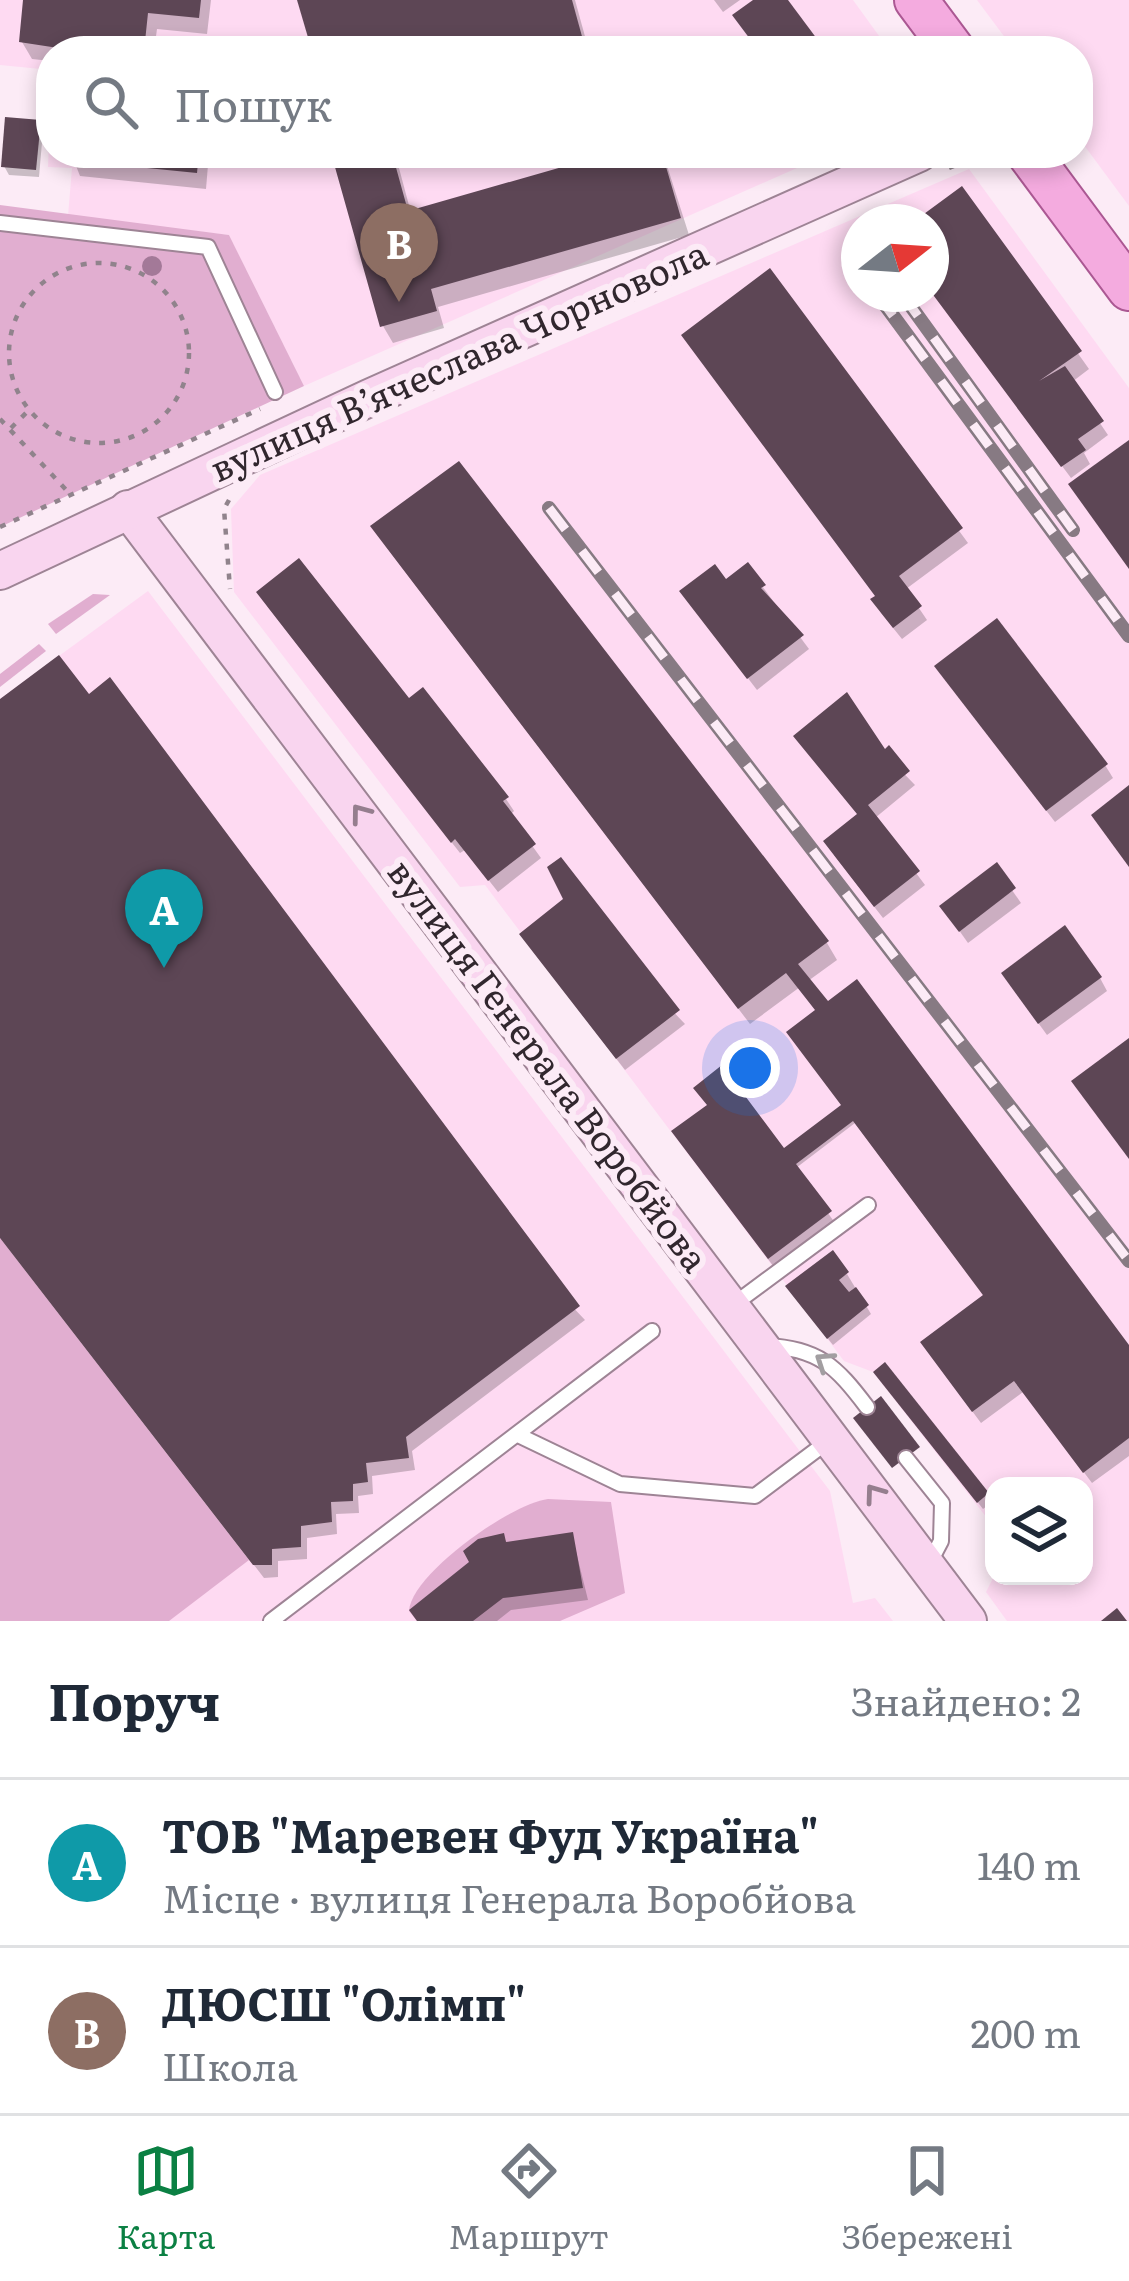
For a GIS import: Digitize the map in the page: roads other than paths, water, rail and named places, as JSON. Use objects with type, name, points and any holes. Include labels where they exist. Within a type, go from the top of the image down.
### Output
[{"type":"main road","points":[[916,0],[943,36]]},
{"type":"main road","points":[[1039,168],[1129,289]]},
{"type":"street","name":"вулиця Вʼячеслава Чорновола","points":[[0,572],[128,508],[915,168]]},
{"type":"street","name":"вулиця Генерала Воробйова","points":[[128,508],[968,1621]]},
{"type":"lane","points":[[0,223],[208,248],[275,392]]},
{"type":"lane","points":[[733,1305],[868,1205]]},
{"type":"lane","points":[[272,1621],[652,1331]]},
{"type":"lane","points":[[764,1346],[818,1353],[836,1366],[867,1407]]},
{"type":"lane","points":[[518,1436],[620,1484],[755,1496],[833,1437]]},
{"type":"lane","points":[[906,1458],[942,1502],[941,1541],[927,1567]]},
{"type":"railway","points":[[890,312],[1129,636]]},
{"type":"railway","points":[[915,312],[1073,530]]},
{"type":"railway","points":[[549,508],[1129,1261]]},
{"type":"place","name":"ДЮСШ \"Олімп\"","points":[[399,302]]},
{"type":"place","name":"ТОВ \"Маревен Фуд Україна\"","points":[[164,968]]}]
